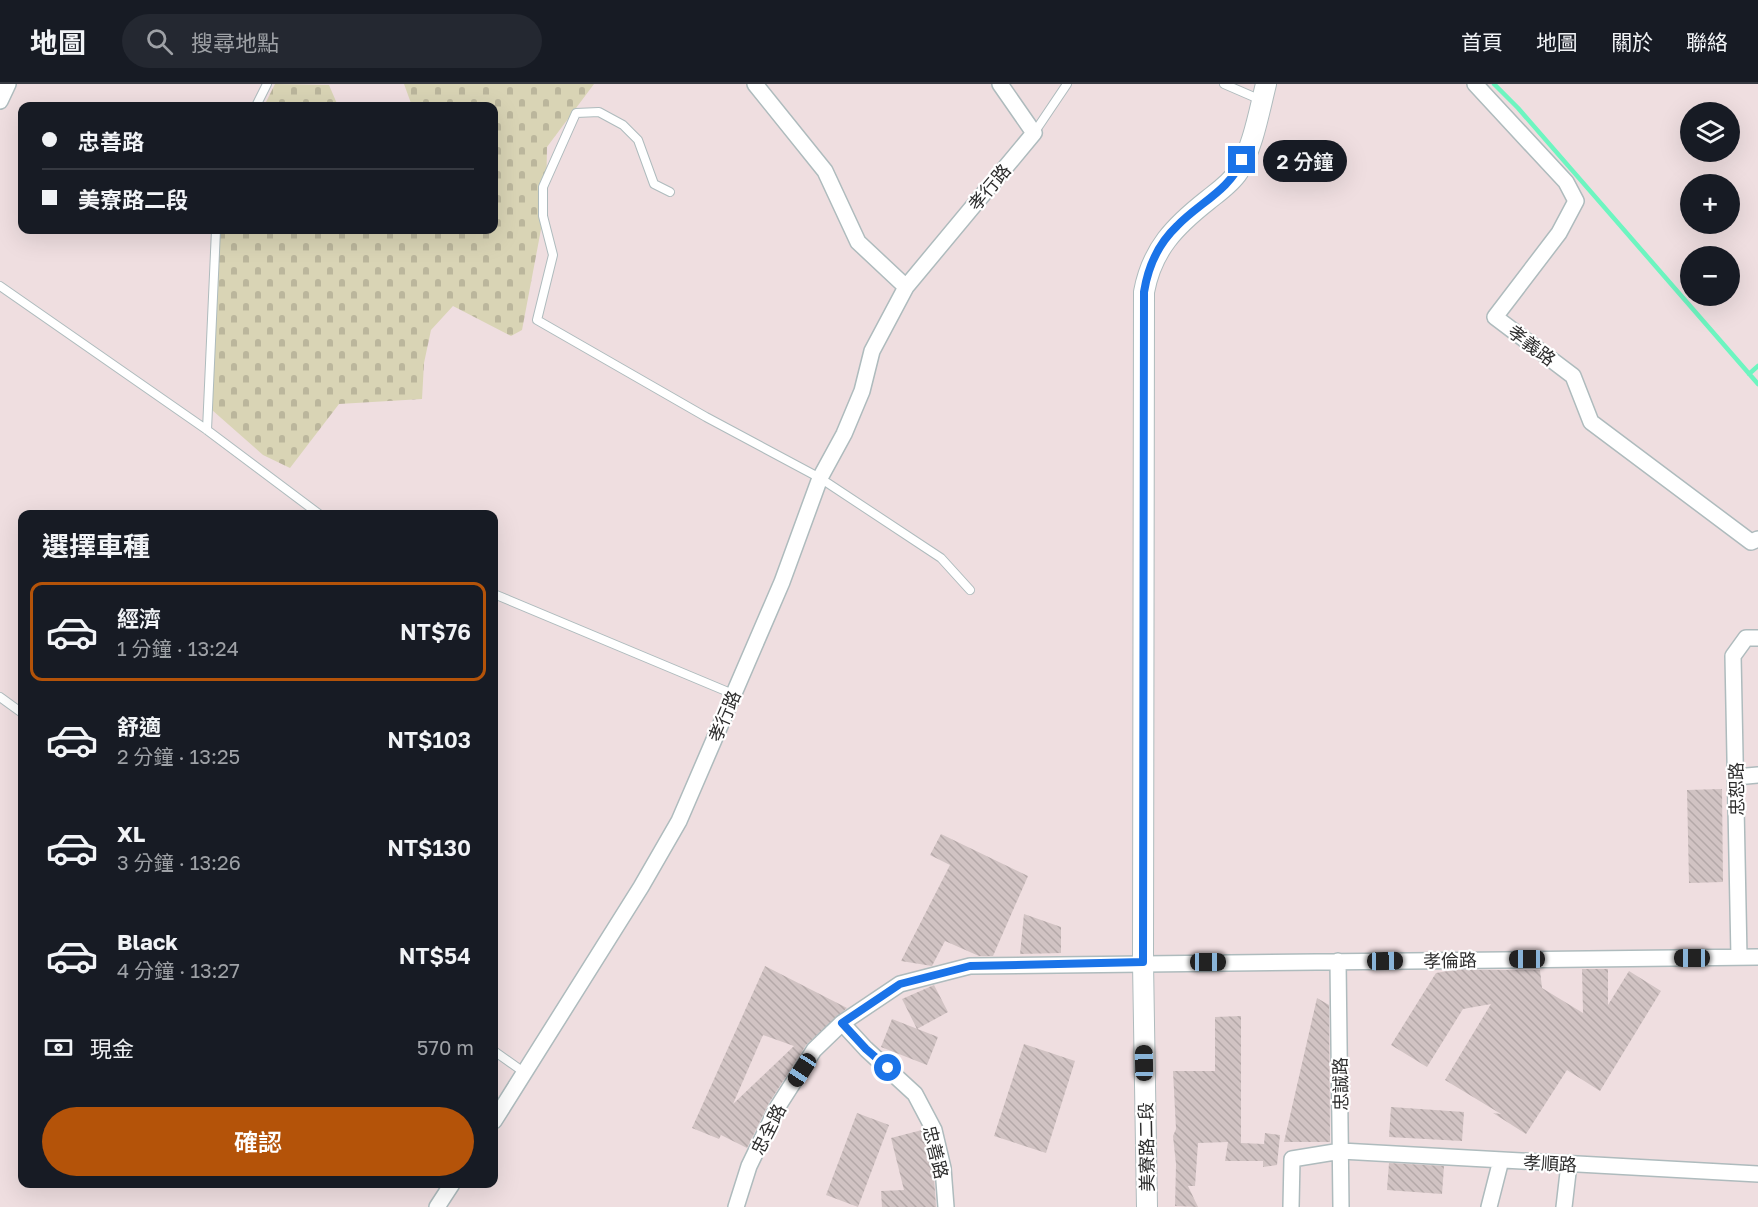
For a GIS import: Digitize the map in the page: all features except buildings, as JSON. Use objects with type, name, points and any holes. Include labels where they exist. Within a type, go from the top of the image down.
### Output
[{"type":"street","points":[[0,101],[8,84]]},
{"type":"street","points":[[755,84],[825,171],[858,242],[906,287]]},
{"type":"street","points":[[1000,84],[1034,133]]},
{"type":"street","name":"孝義路","points":[[1475,84],[1566,182],[1576,201],[1559,233],[1495,317],[1574,376],[1591,422],[1751,542],[1758,538]]},
{"type":"street","name":"美寮路二段","points":[[1147,1207],[1143,962],[1144,292],[1151,264],[1165,239],[1177,225],[1219,192],[1237,172],[1264,92]]},
{"type":"street","name":"孝行路","points":[[498,1115],[679,821],[782,582],[820,478],[844,434],[862,391],[872,351],[906,287],[1034,133]]},
{"type":"street","name":"忠恕路","points":[[1739,957],[1733,656],[1746,638],[1758,638]]},
{"type":"street","points":[[1736,777],[1758,775]]},
{"type":"street","name":"孝倫路","points":[[1143,962],[1758,957]]},
{"type":"street","name":"忠誠路","points":[[1338,961],[1341,1207]]},
{"type":"street","name":"忠全路","points":[[736,1207],[749,1166],[777,1108],[814,1050],[842,1023],[900,984],[970,966],[1143,962]]},
{"type":"street","name":"忠善路","points":[[842,1023],[866,1049],[915,1094],[934,1130],[943,1168],[946,1207]]},
{"type":"street","name":"孝順路","points":[[1291,1207],[1292,1159],[1341,1151],[1758,1174]]},
{"type":"street","points":[[1489,1207],[1501,1160]]},
{"type":"street","points":[[1564,1207],[1569,1164]]},
{"type":"street","points":[[437,1207],[449,1188]]},
{"type":"lane","points":[[258,102],[267,84]]},
{"type":"lane","points":[[1034,133],[1067,84]]},
{"type":"lane","points":[[1224,84],[1264,92]]},
{"type":"lane","points":[[670,192],[654,184],[638,140],[623,125],[599,112],[576,113],[543,187],[543,216],[553,255],[537,320],[706,417],[820,478],[940,558],[970,590]]},
{"type":"lane","points":[[207,430],[216,234]]},
{"type":"lane","points":[[0,286],[207,430],[314,510]]},
{"type":"lane","points":[[498,596],[733,694]]},
{"type":"lane","points":[[0,697],[18,710]]},
{"type":"lane","points":[[498,1054],[525,1073]]},
{"type":"green space","points":[[275,84],[329,85],[336,102],[266,102]]},
{"type":"green space","points":[[404,84],[594,84],[547,147],[546,203],[522,330],[511,336],[453,306],[431,330],[424,363],[422,399],[339,404],[290,468],[263,455],[212,410],[220,234],[498,234],[498,102],[411,102]]},
{"type":"waterway","points":[[1494,84],[1518,108],[1758,384]]},
{"type":"waterway","points":[[1749,374],[1758,366]]},
{"type":"route","points":[[888,1068],[866,1049],[842,1023],[900,984],[970,966],[1143,962],[1144,292],[1151,264],[1165,239],[1177,225],[1219,192],[1237,172],[1242,160]]}]
